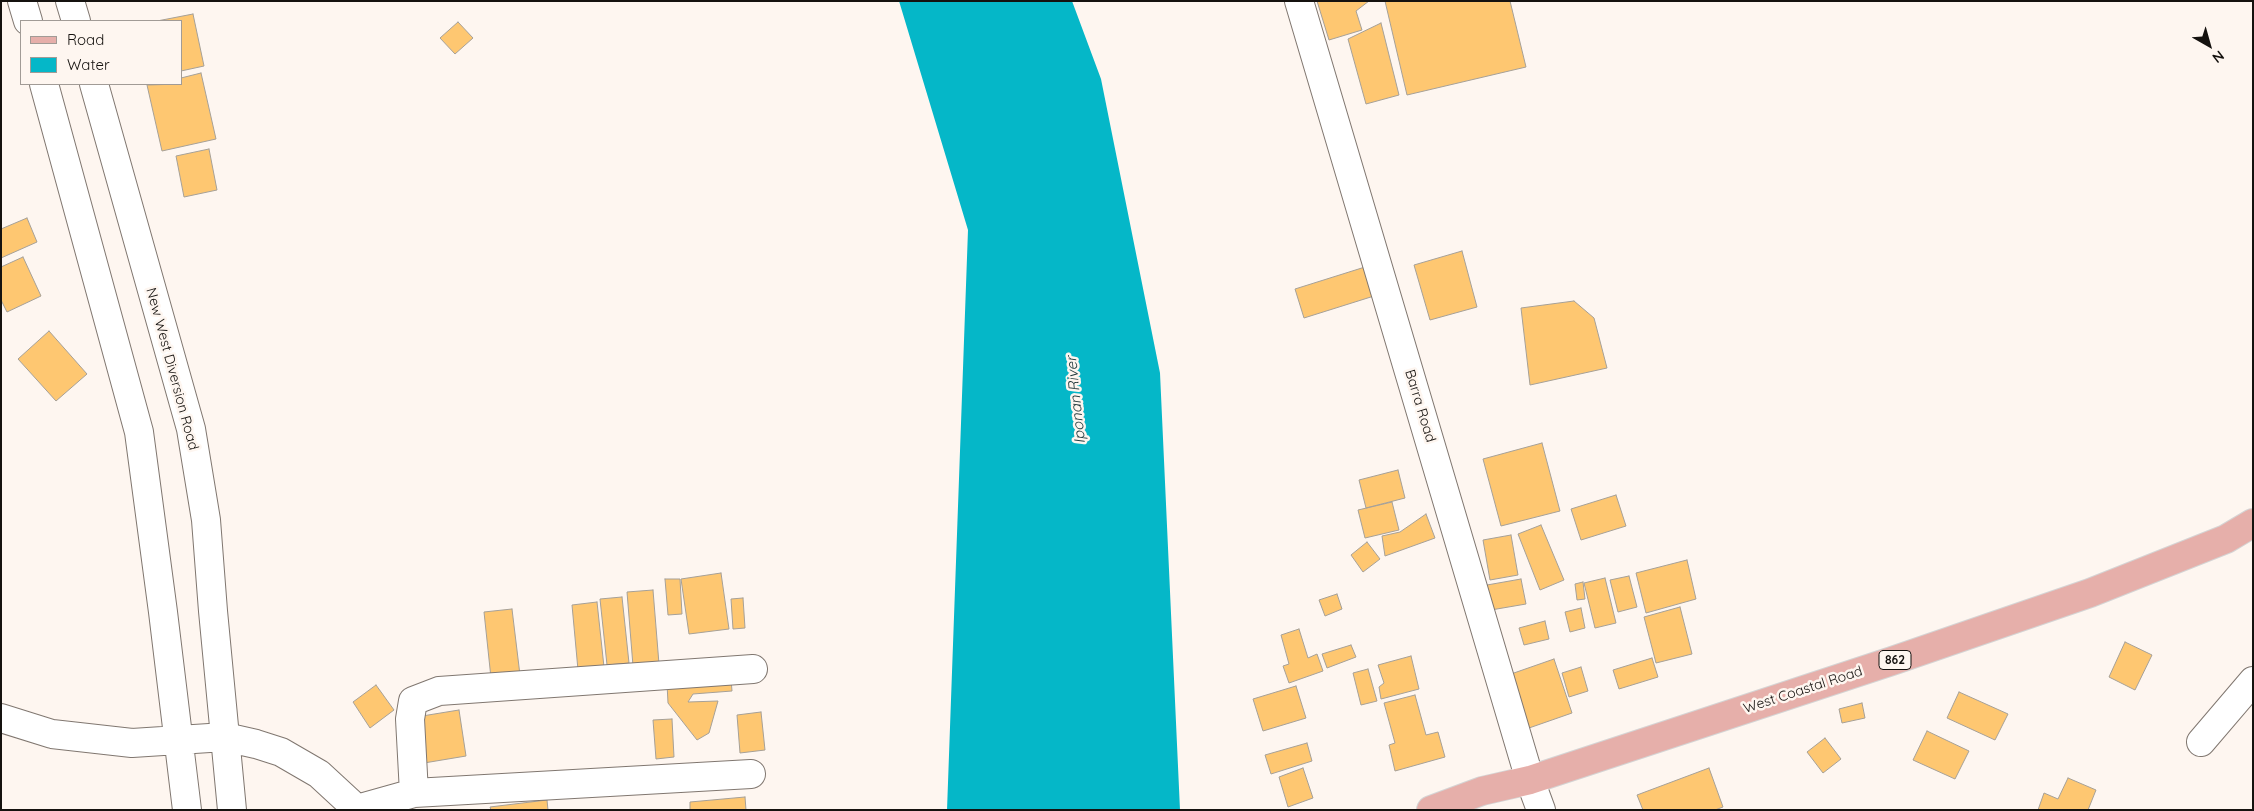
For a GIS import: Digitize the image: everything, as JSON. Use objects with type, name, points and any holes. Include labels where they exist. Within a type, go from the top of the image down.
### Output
[{"type":"main road","name":"West Coastal Road","points":[[1431,810],[1482,791],[1530,780],[1892,661],[2090,593],[2226,539],[2253,523]]},
{"type":"street","points":[[22,1],[28,20]]},
{"type":"street","points":[[70,1],[76,20]]},
{"type":"street","name":"Barra Road","points":[[1299,1],[1540,810]]},
{"type":"street","points":[[44,85],[139,432],[164,612],[177,741],[187,810]]},
{"type":"street","name":"New West Diversion Road","points":[[94,85],[191,429],[206,520],[232,810]]},
{"type":"street","points":[[414,793],[410,719],[413,701],[439,691],[753,669]]},
{"type":"street","points":[[2201,742],[2253,682]]},
{"type":"street","points":[[1,718],[52,734],[132,743],[225,737],[281,752],[319,774],[357,809],[414,793],[751,774]]},
{"type":"water","name":"Iponan River","points":[[899,1],[1072,1],[1101,79],[1160,373],[1180,810],[947,810],[968,230]]},
{"type":"building","points":[[1317,1],[1369,1],[1356,11],[1362,30],[1329,40]]},
{"type":"building","points":[[1385,1],[1510,1],[1526,67],[1407,95]]},
{"type":"building","points":[[193,14],[204,66],[182,71],[182,20],[162,20]]},
{"type":"building","points":[[458,22],[473,38],[455,54],[440,38]]},
{"type":"building","points":[[1381,23],[1399,95],[1366,104],[1348,39]]},
{"type":"building","points":[[201,73],[216,139],[162,151],[147,85],[182,85],[182,78]]},
{"type":"building","points":[[209,149],[217,190],[184,197],[176,156]]},
{"type":"building","points":[[27,218],[37,242],[1,258],[1,229]]},
{"type":"building","points":[[1462,251],[1477,307],[1430,320],[1414,265]]},
{"type":"building","points":[[23,257],[41,296],[7,312],[1,300],[1,267]]},
{"type":"building","points":[[1365,267],[1374,296],[1304,318],[1295,289]]},
{"type":"building","points":[[1574,301],[1594,318],[1607,368],[1530,385],[1521,308]]},
{"type":"building","points":[[49,331],[87,374],[56,401],[18,359]]},
{"type":"building","points":[[1542,443],[1560,511],[1501,526],[1483,459]]},
{"type":"building","points":[[1398,470],[1405,498],[1366,508],[1359,480]]},
{"type":"building","points":[[1616,495],[1626,526],[1581,540],[1571,509]]},
{"type":"building","points":[[1392,502],[1399,530],[1365,538],[1358,510]]},
{"type":"building","points":[[1426,514],[1435,538],[1385,556],[1382,536],[1400,532]]},
{"type":"building","points":[[1541,525],[1564,580],[1540,590],[1518,534]]},
{"type":"building","points":[[1511,535],[1518,575],[1490,580],[1483,540]]},
{"type":"building","points":[[1367,542],[1380,559],[1363,572],[1351,555]]},
{"type":"building","points":[[1687,560],[1696,599],[1646,613],[1636,573]]},
{"type":"building","points":[[721,573],[729,629],[689,634],[681,579]]},
{"type":"building","points":[[1629,576],[1637,607],[1618,612],[1610,580]]},
{"type":"building","points":[[1605,578],[1616,623],[1595,628],[1584,583]]},
{"type":"building","points":[[665,579],[680,579],[682,614],[668,615]]},
{"type":"building","points":[[1521,579],[1526,604],[1491,610],[1487,585]]},
{"type":"building","points":[[1583,582],[1585,599],[1577,600],[1575,584]]},
{"type":"building","points":[[653,590],[659,664],[633,666],[627,592]]},
{"type":"building","points":[[1337,594],[1342,609],[1325,616],[1319,600]]},
{"type":"building","points":[[622,597],[629,663],[607,665],[600,599]]},
{"type":"building","points":[[743,598],[745,628],[733,629],[731,599]]},
{"type":"building","points":[[597,602],[604,667],[578,670],[572,605]]},
{"type":"building","points":[[1680,607],[1692,654],[1656,663],[1644,617]]},
{"type":"building","points":[[1581,608],[1585,628],[1570,632],[1565,612]]},
{"type":"building","points":[[512,609],[520,675],[491,678],[484,612]]},
{"type":"building","points":[[1545,621],[1549,639],[1524,645],[1519,628]]},
{"type":"building","points":[[1299,629],[1308,658],[1317,654],[1323,671],[1289,683],[1283,666],[1289,664],[1281,635]]},
{"type":"building","points":[[2125,642],[2152,655],[2135,690],[2109,677]]},
{"type":"building","points":[[1351,645],[1356,657],[1327,668],[1322,654]]},
{"type":"building","points":[[1411,656],[1419,689],[1381,699],[1379,687],[1384,683],[1378,665]]},
{"type":"building","points":[[1652,658],[1658,677],[1619,689],[1613,670]]},
{"type":"building","points":[[1554,659],[1572,713],[1529,728],[1511,674]]},
{"type":"building","points":[[1581,667],[1588,691],[1569,697],[1562,673]]},
{"type":"building","points":[[1368,669],[1377,701],[1361,705],[1353,673]]},
{"type":"building","points":[[731,679],[732,691],[693,694],[688,702],[718,701],[709,733],[697,740],[668,703],[667,684]]},
{"type":"building","points":[[376,685],[394,710],[370,728],[353,702]]},
{"type":"building","points":[[1296,686],[1306,718],[1263,731],[1253,699]]},
{"type":"building","points":[[1959,692],[2008,714],[1995,740],[1947,718]]},
{"type":"building","points":[[1415,695],[1426,735],[1438,732],[1445,757],[1395,771],[1389,745],[1395,743],[1384,703]]},
{"type":"building","points":[[1862,703],[1865,718],[1842,723],[1839,709]]},
{"type":"building","points":[[459,710],[466,756],[418,764],[416,717]]},
{"type":"building","points":[[761,712],[765,750],[740,753],[737,715]]},
{"type":"building","points":[[672,719],[674,757],[656,759],[653,720]]},
{"type":"building","points":[[1927,731],[1969,751],[1955,779],[1913,760]]},
{"type":"building","points":[[1825,738],[1841,759],[1823,773],[1807,752]]},
{"type":"building","points":[[1307,743],[1312,761],[1271,774],[1265,755]]},
{"type":"building","points":[[1303,768],[1313,798],[1288,807],[1279,777]]},
{"type":"building","points":[[1709,768],[1723,807],[1715,810],[1643,810],[1637,795]]},
{"type":"building","points":[[2068,778],[2096,790],[2088,810],[2038,810],[2044,793],[2058,799]]},
{"type":"building","points":[[745,797],[746,810],[690,810],[690,802]]},
{"type":"building","points":[[547,800],[548,810],[491,810],[490,807]]}]
